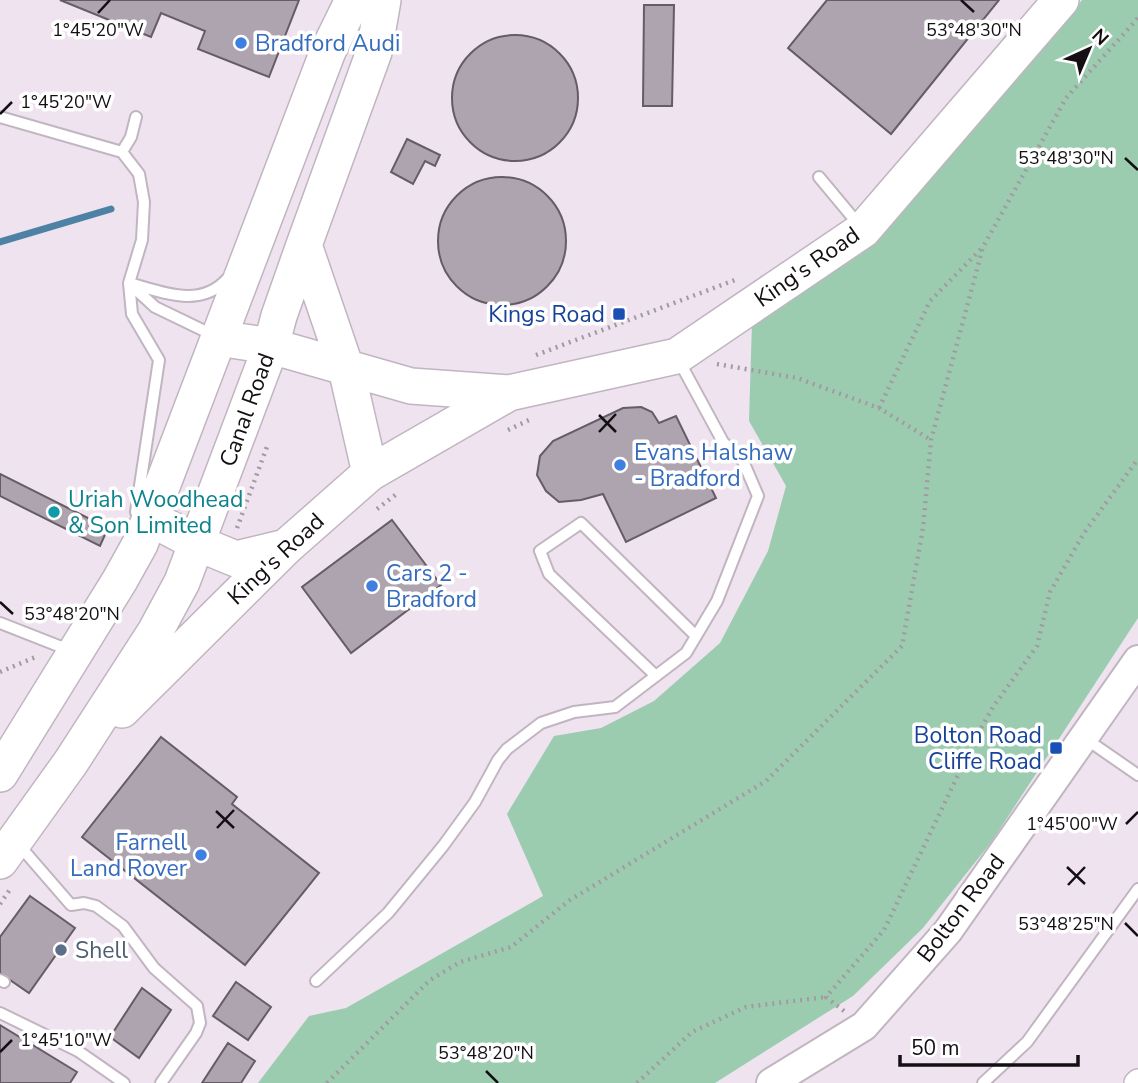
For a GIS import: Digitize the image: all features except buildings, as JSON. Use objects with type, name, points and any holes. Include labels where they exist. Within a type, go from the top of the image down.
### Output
[{"type":"main road","points":[[0,774],[58,653],[145,531],[328,51],[353,0]]},
{"type":"main road","name":"Canal Road","points":[[16,854],[71,762],[155,632],[182,582],[271,346],[279,316],[374,52],[383,0]]},
{"type":"main road","name":"King's Road","points":[[218,338],[271,346],[411,386],[509,393],[678,358],[863,230],[1061,0]]},
{"type":"main road","points":[[304,245],[346,368],[370,473]]},
{"type":"main road","name":"King's Road","points":[[71,762],[286,547],[370,473],[509,393]]},
{"type":"main road","points":[[145,531],[197,544],[236,559],[286,547]]},
{"type":"street","name":"Bolton Road","points":[[771,1083],[864,1027],[948,931],[1138,660]]},
{"type":"lane","points":[[0,117],[122,152],[139,174],[144,202],[142,240],[129,283],[132,314],[159,360],[134,530],[145,531]]},
{"type":"lane","points":[[122,152],[131,137],[136,117]]},
{"type":"lane","points":[[819,177],[863,230]]},
{"type":"lane","points":[[129,283],[183,297],[217,290],[253,251]]},
{"type":"lane","points":[[129,283],[155,307],[218,338]]},
{"type":"lane","points":[[316,981],[402,896],[475,802],[498,760],[508,749],[541,723],[574,712],[615,707],[686,653],[717,601],[758,496],[743,461],[723,442],[678,358]]},
{"type":"lane","points":[[656,676],[549,574],[540,551],[581,523],[696,636]]},
{"type":"lane","points":[[0,623],[58,653]]},
{"type":"lane","points":[[1084,737],[1138,775]]},
{"type":"lane","points":[[16,854],[71,905],[84,903],[96,906],[123,926],[154,968],[197,1006],[200,1023],[196,1033],[161,1083]]},
{"type":"lane","points":[[983,1083],[1027,1042],[1138,888]]},
{"type":"lane","points":[[0,1013],[78,1051],[124,1083]]},
{"type":"path","points":[[879,408],[930,301],[982,247],[1066,98],[1138,18]]},
{"type":"path","points":[[327,1083],[430,980],[460,962],[511,947],[570,900],[766,781],[902,646],[923,528],[931,440],[982,247]]},
{"type":"path","points":[[529,358],[744,276]]},
{"type":"path","points":[[678,358],[797,378],[879,408],[931,440]]},
{"type":"path","points":[[500,434],[536,417]]},
{"type":"path","points":[[637,1083],[692,1032],[746,1007],[826,997],[884,930],[976,735],[1037,646],[1049,592],[1084,533],[1138,459]]},
{"type":"path","points":[[375,510],[408,487]]},
{"type":"path","points":[[0,671],[58,653]]},
{"type":"path","points":[[0,904],[16,854]]},
{"type":"path","points":[[826,997],[864,1027]]},
{"type":"green space","points":[[1082,0],[1138,0],[1138,618],[992,841],[923,928],[853,996],[715,1083],[258,1083],[309,1016],[346,1008],[543,896],[507,814],[554,736],[601,728],[654,701],[720,643],[768,551],[786,486],[749,421],[752,322],[831,274],[913,199]]},
{"type":"waterway","points":[[0,242],[111,209]]},
{"type":"place","name":"Bradford Audi","points":[[241,43]]},
{"type":"place","name":"Kings Road","points":[[619,314]]},
{"type":"place","name":"Evans Halshaw - Bradford","points":[[620,465]]},
{"type":"place","name":"Uriah Woodhead & Son Limited","points":[[54,512]]},
{"type":"place","name":"Cars 2 - Bradford","points":[[372,586]]},
{"type":"place","name":"Bolton Road Cliffe Road","points":[[1056,748]]},
{"type":"place","name":"Farnell Land Rover","points":[[201,855]]},
{"type":"place","name":"Shell","points":[[61,950]]}]
